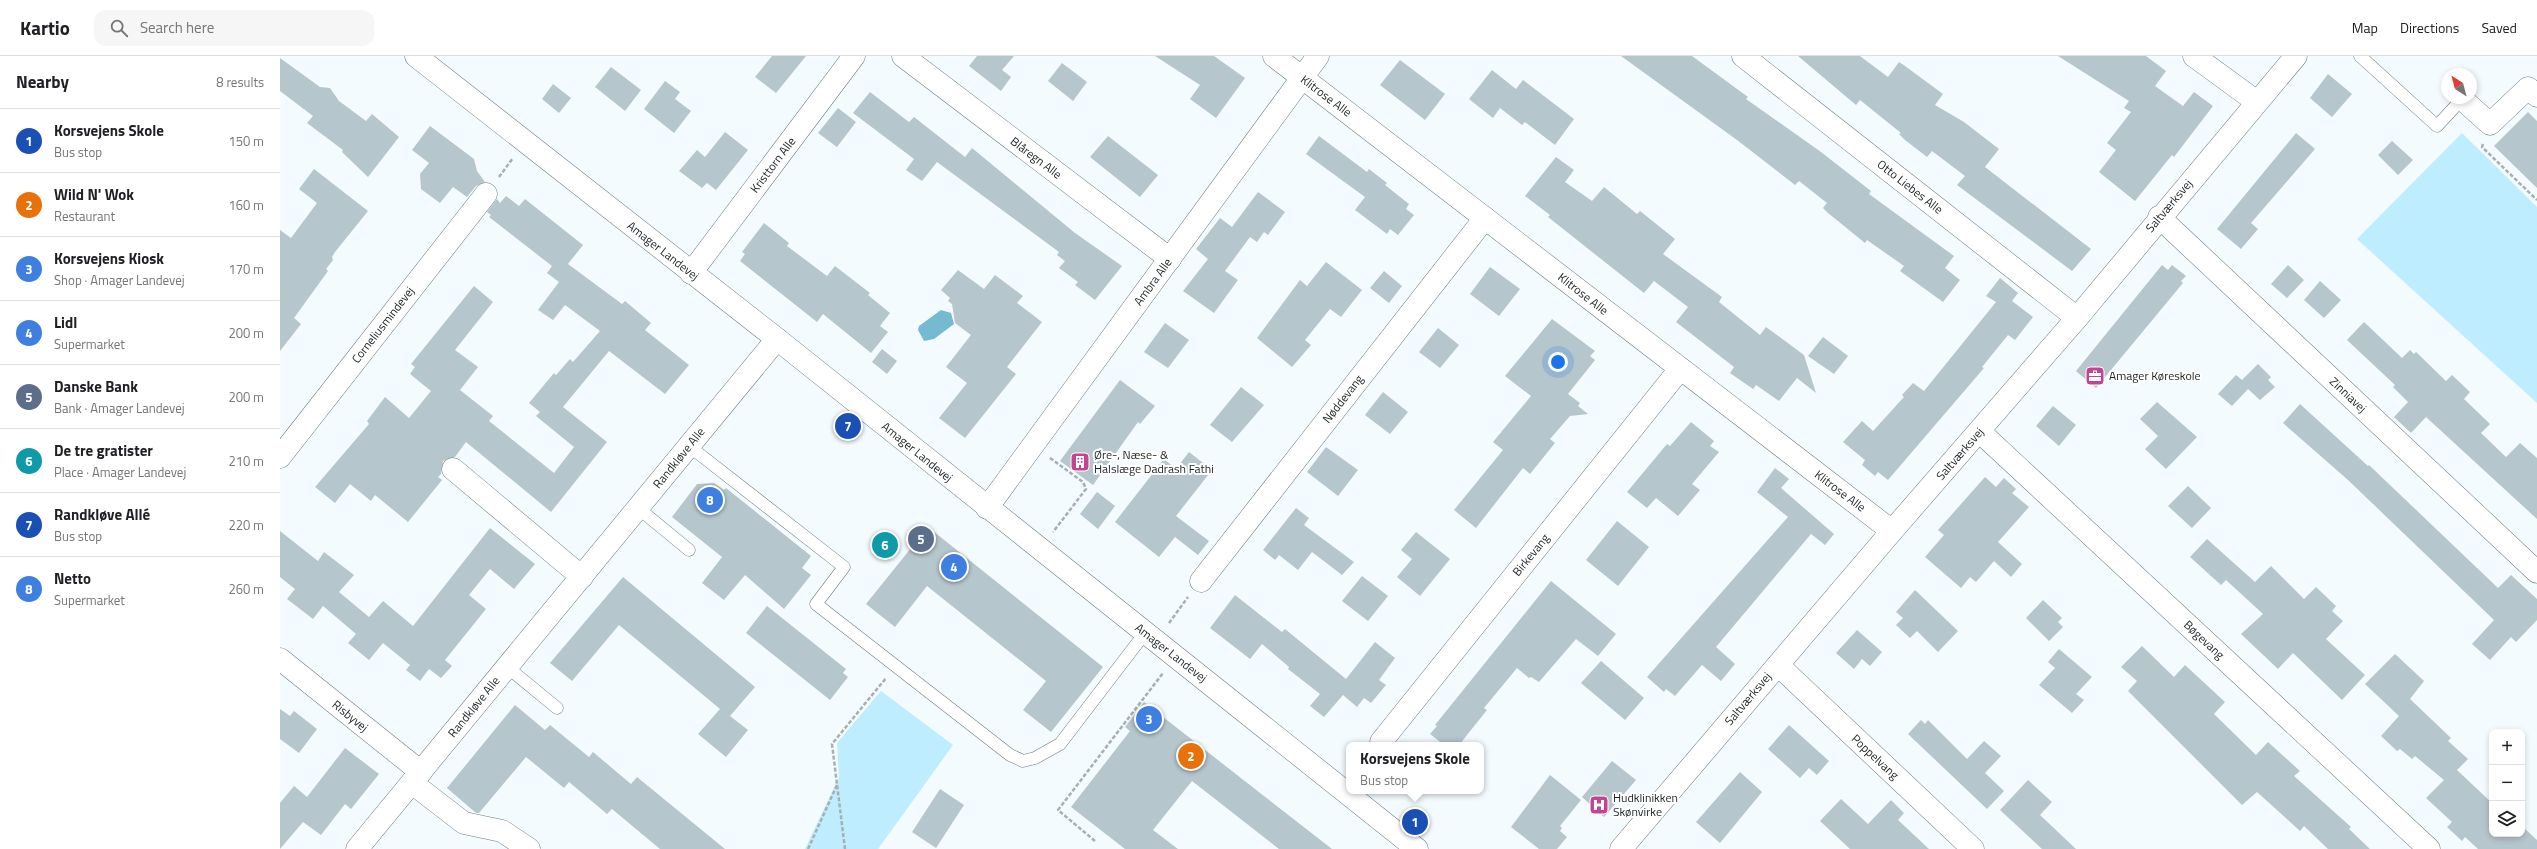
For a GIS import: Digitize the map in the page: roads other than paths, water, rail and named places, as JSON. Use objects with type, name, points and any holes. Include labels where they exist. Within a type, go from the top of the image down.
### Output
[{"type":"street","name":"Amager Landevej","points":[[416,56],[1176,657],[1410,847]]},
{"type":"street","name":"Kristtorn Alle","points":[[691,273],[854,56]]},
{"type":"street","name":"Blåregn Alle","points":[[903,56],[1170,259]]},
{"type":"street","name":"Klitrose Alle","points":[[1274,56],[1892,531]]},
{"type":"street","name":"Ambra Alle","points":[[987,508],[1318,56]]},
{"type":"street","name":"Otto Liebes Alle","points":[[1742,56],[2077,318]]},
{"type":"street","points":[[2194,56],[2257,102]]},
{"type":"street","name":"Saltværksvej","points":[[1620,849],[1892,531],[2077,318],[2296,56]]},
{"type":"street","points":[[2468,104],[2490,124],[2528,88],[2537,96]]},
{"type":"street","name":"Corneliusmindevej","points":[[280,457],[486,194]]},
{"type":"street","name":"Zinniavej","points":[[2160,217],[2537,572]]},
{"type":"street","name":"Nøddevang","points":[[1201,581],[1485,218]]},
{"type":"street","name":"Randkløve Alle","points":[[357,849],[777,340]]},
{"type":"street","name":"Birkevang","points":[[1381,742],[1680,369]]},
{"type":"street","name":"Bøgevang","points":[[1979,432],[2430,849]]},
{"type":"street","points":[[453,469],[582,577]]},
{"type":"street","name":"Risbyvej","points":[[280,659],[416,778]]},
{"type":"street","name":"Poppelvang","points":[[1778,665],[1973,849]]},
{"type":"street","points":[[416,778],[464,823],[502,831],[529,849]]},
{"type":"lane","points":[[2360,56],[2437,126],[2457,104]]},
{"type":"lane","points":[[689,446],[844,567],[816,604],[979,733],[1010,755],[1023,761],[1035,758],[1060,744],[1150,637]]},
{"type":"lane","points":[[638,508],[689,550]]},
{"type":"lane","points":[[507,667],[557,708]]},
{"type":"place","name":"Amager Køreskole","points":[[2095,376]]},
{"type":"place","name":"Randkløve Allé","points":[[848,426]]},
{"type":"place","name":"Øre-, Næse- & Halslæge Dadrash Fathi","points":[[1080,462]]},
{"type":"place","name":"Netto","points":[[710,500]]},
{"type":"place","name":"Danske Bank","points":[[921,539]]},
{"type":"place","name":"De tre gratister","points":[[885,545]]},
{"type":"place","name":"Lidl","points":[[954,567]]},
{"type":"place","name":"Korsvejens Kiosk","points":[[1149,719]]},
{"type":"place","name":"Wild N' Wok","points":[[1191,756]]},
{"type":"place","name":"Hudklinikken Skønvirke","points":[[1599,805]]},
{"type":"place","name":"Korsvejens Skole","points":[[1415,822]]}]
